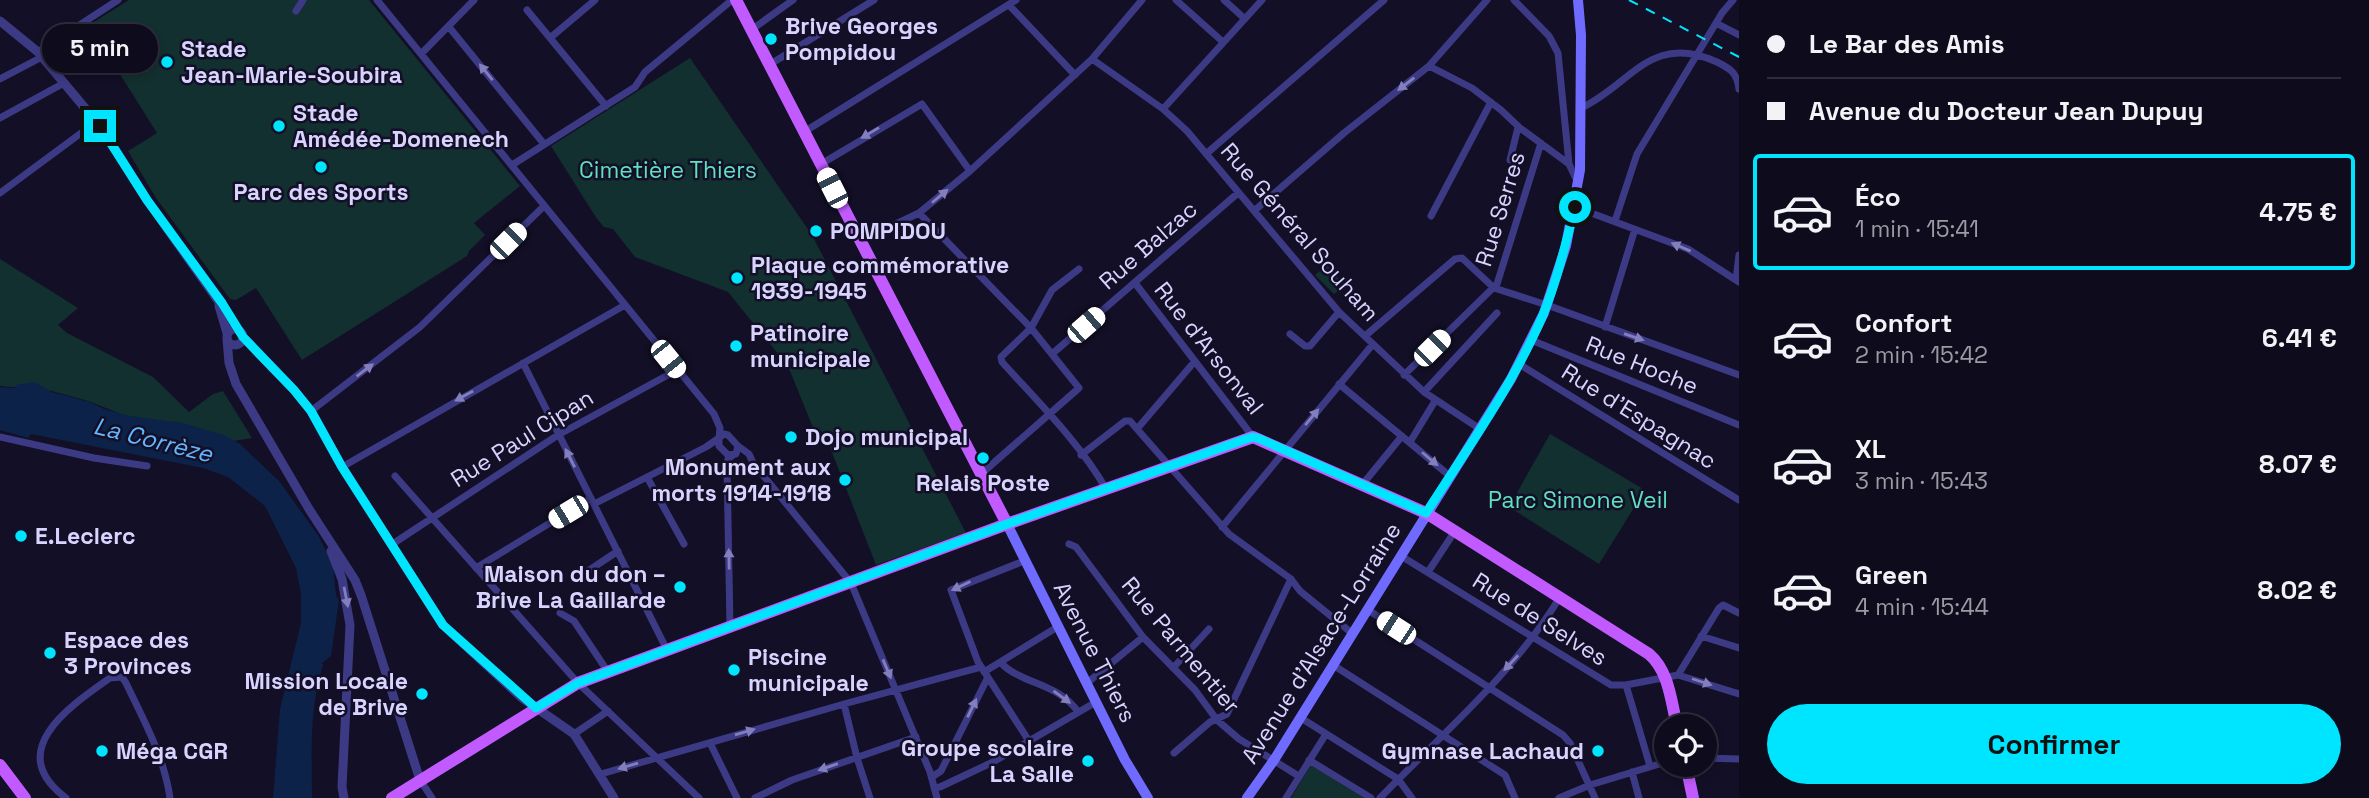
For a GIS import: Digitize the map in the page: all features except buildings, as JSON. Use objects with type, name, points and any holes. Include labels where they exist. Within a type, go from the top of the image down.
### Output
[{"type":"main road","points":[[734,0],[1007,524]]},
{"type":"main road","name":"Avenue d'Alsace-Lorraine","points":[[1247,798],[1301,718],[1426,513],[1451,477],[1519,364],[1546,304],[1562,261],[1578,183],[1581,35],[1578,0]]},
{"type":"main road","points":[[392,798],[578,683],[1007,524],[1253,437],[1426,513],[1649,654],[1671,676],[1676,714]]},
{"type":"main road","name":"Avenue Thiers","points":[[1007,524],[1125,760],[1148,798]]},
{"type":"main road","points":[[0,765],[25,798]]},
{"type":"main road","points":[[1689,777],[1693,798]]},
{"type":"main road","points":[[0,778],[16,798]]},
{"type":"street","points":[[0,79],[40,55],[118,0]]},
{"type":"street","points":[[296,11],[303,0]]},
{"type":"street","points":[[377,0],[677,370],[722,421],[735,452],[753,463],[851,583],[916,737],[932,777],[937,798]]},
{"type":"street","points":[[421,54],[474,0]]},
{"type":"street","points":[[550,38],[595,0]]},
{"type":"street","points":[[512,164],[635,87],[645,72],[734,0]]},
{"type":"street","points":[[751,30],[793,0]]},
{"type":"street","points":[[769,65],[874,0]]},
{"type":"street","points":[[804,133],[1016,0]]},
{"type":"street","points":[[860,242],[919,213],[970,171],[1092,59],[1142,0]]},
{"type":"street","points":[[1176,0],[1223,42]]},
{"type":"street","points":[[1224,0],[1245,19]]},
{"type":"street","points":[[1163,109],[1262,0]]},
{"type":"street","points":[[1206,155],[1384,0]]},
{"type":"street","points":[[1254,211],[1429,66],[1487,0]]},
{"type":"street","points":[[1514,0],[1549,36],[1558,53],[1569,164],[1578,183]]},
{"type":"street","points":[[1615,221],[1637,154],[1716,23],[1733,0]]},
{"type":"street","points":[[1009,5],[1075,75]]},
{"type":"street","points":[[527,10],[606,106]]},
{"type":"street","points":[[0,21],[40,55],[96,122],[240,337]]},
{"type":"street","points":[[1716,23],[1739,35]]},
{"type":"street","points":[[449,27],[544,144]]},
{"type":"street","points":[[1581,108],[1658,55],[1699,54],[1735,73],[1739,89]]},
{"type":"street","name":"Rue Général Souham","points":[[1092,59],[1163,109],[1187,131],[1339,312],[1424,392],[1480,429]]},
{"type":"street","points":[[1429,66],[1472,88],[1518,127],[1569,164]]},
{"type":"street","points":[[0,118],[64,83]]},
{"type":"street","points":[[1431,216],[1491,102]]},
{"type":"street","points":[[820,164],[922,104],[970,171]]},
{"type":"street","points":[[0,193],[96,122]]},
{"type":"street","points":[[1510,160],[1518,127]]},
{"type":"street","name":"Rue Serres","points":[[1404,375],[1494,288],[1541,143]]},
{"type":"street","name":"Rue Balzac","points":[[1052,354],[1238,193]]},
{"type":"street","points":[[311,411],[420,327],[544,206]]},
{"type":"street","points":[[1575,207],[1688,249],[1737,281],[1739,255]]},
{"type":"street","points":[[919,213],[1031,328],[1079,388],[980,475]]},
{"type":"street","points":[[1605,327],[1635,229]]},
{"type":"street","points":[[1365,337],[1455,259],[1462,258],[1494,288],[1546,304],[1739,374]]},
{"type":"street","points":[[1079,269],[1052,290],[1031,328],[1002,357],[1002,362],[1049,414],[1106,490]]},
{"type":"street","name":"Rue d'Arsonval","points":[[1135,283],[1253,437]]},
{"type":"street","points":[[218,301],[230,344],[240,337]]},
{"type":"street","points":[[342,467],[625,305]]},
{"type":"street","points":[[1290,334],[1305,346],[1310,346],[1339,312]]},
{"type":"street","points":[[1424,392],[1497,313]]},
{"type":"street","points":[[432,798],[419,780],[355,580],[324,533],[239,388],[229,363],[227,336],[231,329],[294,390],[311,411],[342,467],[443,625],[536,708],[574,734],[614,798]]},
{"type":"street","points":[[239,388],[233,357],[240,337]]},
{"type":"street","name":"Rue Hoche","points":[[1531,340],[1739,425]]},
{"type":"street","points":[[1222,527],[1373,344]]},
{"type":"street","points":[[1137,429],[1195,361]]},
{"type":"street","points":[[523,363],[667,650]]},
{"type":"street","name":"Rue d'Espagnac","points":[[1519,364],[1739,500]]},
{"type":"street","name":"Rue Paul Cipan","points":[[391,545],[558,435],[677,370]]},
{"type":"street","points":[[1339,384],[1451,477]]},
{"type":"street","points":[[1410,442],[1435,401]]},
{"type":"street","points":[[714,414],[720,428],[719,442],[725,453],[735,452]]},
{"type":"street","points":[[1081,455],[1125,421],[1130,421],[1222,527],[1291,579],[1353,634]]},
{"type":"street","points":[[476,568],[592,501],[648,477],[728,435]]},
{"type":"street","points":[[1362,485],[1402,436]]},
{"type":"street","points":[[0,437],[94,458],[147,466]]},
{"type":"street","points":[[730,627],[727,467],[735,452]]},
{"type":"street","points":[[395,476],[578,683],[699,798]]},
{"type":"street","points":[[648,477],[684,544]]},
{"type":"street","points":[[1428,572],[1455,531]]},
{"type":"street","points":[[324,533],[342,579],[350,625],[342,798]]},
{"type":"street","name":"Rue Parmentier","points":[[1069,544],[1076,547],[1143,637],[1195,690],[1217,720],[1239,739],[1297,775]]},
{"type":"street","points":[[585,573],[618,551]]},
{"type":"street","name":"Rue de Selves","points":[[1401,556],[1611,685],[1626,685],[1671,676]]},
{"type":"street","points":[[1024,561],[951,590],[984,673],[1029,741]]},
{"type":"street","points":[[1174,753],[1210,722],[1227,714],[1291,579]]},
{"type":"street","points":[[1380,798],[1534,638],[1560,597]]},
{"type":"street","points":[[1739,613],[1723,605],[1671,676],[1739,694]]},
{"type":"street","points":[[1368,610],[1563,735],[1570,743],[1595,798]]},
{"type":"street","points":[[560,613],[574,621],[608,672]]},
{"type":"street","points":[[601,774],[895,690],[984,673],[1059,626]]},
{"type":"street","points":[[1173,668],[1209,629]]},
{"type":"street","points":[[1701,636],[1739,648]]},
{"type":"street","points":[[1087,683],[1143,637]]},
{"type":"street","points":[[1001,663],[1009,670],[1043,684],[1067,699],[1078,712]]},
{"type":"street","points":[[1333,665],[1505,775],[1516,798]]},
{"type":"street","points":[[932,777],[941,771],[984,673]]},
{"type":"street","points":[[66,798],[48,782],[44,773],[41,757],[48,733],[61,714],[110,678],[122,677],[161,758],[170,798]]},
{"type":"street","points":[[1626,685],[1650,766]]},
{"type":"street","points":[[934,788],[940,788],[981,768],[1096,702]]},
{"type":"street","points":[[844,704],[870,798]]},
{"type":"street","points":[[574,734],[608,712]]},
{"type":"street","points":[[1301,718],[1398,779],[1412,798]]},
{"type":"street","points":[[1286,798],[1326,734]]},
{"type":"street","points":[[755,798],[792,780],[916,737]]},
{"type":"street","points":[[710,743],[737,798]]},
{"type":"street","points":[[1717,758],[1739,759]]},
{"type":"street","points":[[1309,760],[1371,798]]},
{"type":"street","points":[[1559,798],[1590,785],[1654,765]]},
{"type":"street","points":[[1632,772],[1639,798]]},
{"type":"green space","name":"Parc des Sports","points":[[129,0],[369,0],[520,186],[474,223],[485,235],[467,256],[302,360],[256,288],[236,300],[230,299],[156,198],[128,151],[157,133],[89,25]]},
{"type":"green space","name":"Cimetière Thiers","points":[[690,58],[812,235],[966,533],[876,565],[826,437],[818,440],[788,366],[728,292],[635,257],[613,229],[604,227],[597,219],[551,146]]},
{"type":"green space","points":[[0,259],[78,308],[58,325],[67,333],[153,377],[189,412],[213,394],[223,391],[252,438],[203,446],[88,401],[48,390],[0,386]]},
{"type":"green space","points":[[1327,265],[1345,286],[1334,294],[1315,275]]},
{"type":"green space","name":"Parc Simone Veil","points":[[1550,434],[1645,490],[1599,564],[1509,507]]},
{"type":"green space","points":[[1311,765],[1364,798],[1291,798]]},
{"type":"water","name":"La Corrèze","points":[[34,382],[52,392],[90,402],[104,409],[130,416],[183,423],[224,435],[240,444],[279,481],[318,535],[333,565],[336,595],[339,600],[331,656],[322,663],[315,698],[312,798],[273,798],[280,709],[301,623],[301,594],[296,568],[265,506],[228,477],[203,468],[31,434],[28,438],[0,430],[0,387],[16,388],[16,385]]},
{"type":"railway","points":[[1629,0],[1739,57]]},
{"type":"place","name":"Brive Georges Pompidou","points":[[771,39]]},
{"type":"place","name":"Stade Jean-Marie-Soubira","points":[[167,62]]},
{"type":"place","name":"Stade Amédée-Domenech","points":[[279,126]]},
{"type":"place","name":"Parc des Sports","points":[[321,167]]},
{"type":"place","name":"POMPIDOU","points":[[816,231]]},
{"type":"place","name":"Plaque commémorative 1939-1945","points":[[737,278]]},
{"type":"place","name":"Patinoire municipale","points":[[736,346]]},
{"type":"place","name":"Dojo municipal","points":[[791,437]]},
{"type":"place","name":"Relais Poste","points":[[983,458]]},
{"type":"place","name":"Monument aux morts 1914-1918","points":[[845,480]]},
{"type":"place","name":"E.Leclerc","points":[[21,536]]},
{"type":"place","name":"Maison du don – Brive La Gaillarde","points":[[680,587]]},
{"type":"place","name":"Espace des 3 Provinces","points":[[50,653]]},
{"type":"place","name":"Piscine municipale","points":[[734,670]]},
{"type":"place","name":"Mission Locale de Brive","points":[[422,694]]},
{"type":"place","name":"Méga CGR","points":[[102,751]]},
{"type":"place","name":"Gymnase Lachaud","points":[[1598,751]]},
{"type":"place","name":"Groupe scolaire La Salle","points":[[1088,761]]},
{"type":"route","points":[[100,126],[147,200],[222,303],[243,337],[311,411],[342,467],[443,625],[536,708],[578,683],[1007,524],[1253,437],[1426,513],[1511,379],[1531,340],[1544,313],[1562,261],[1575,207]]}]
